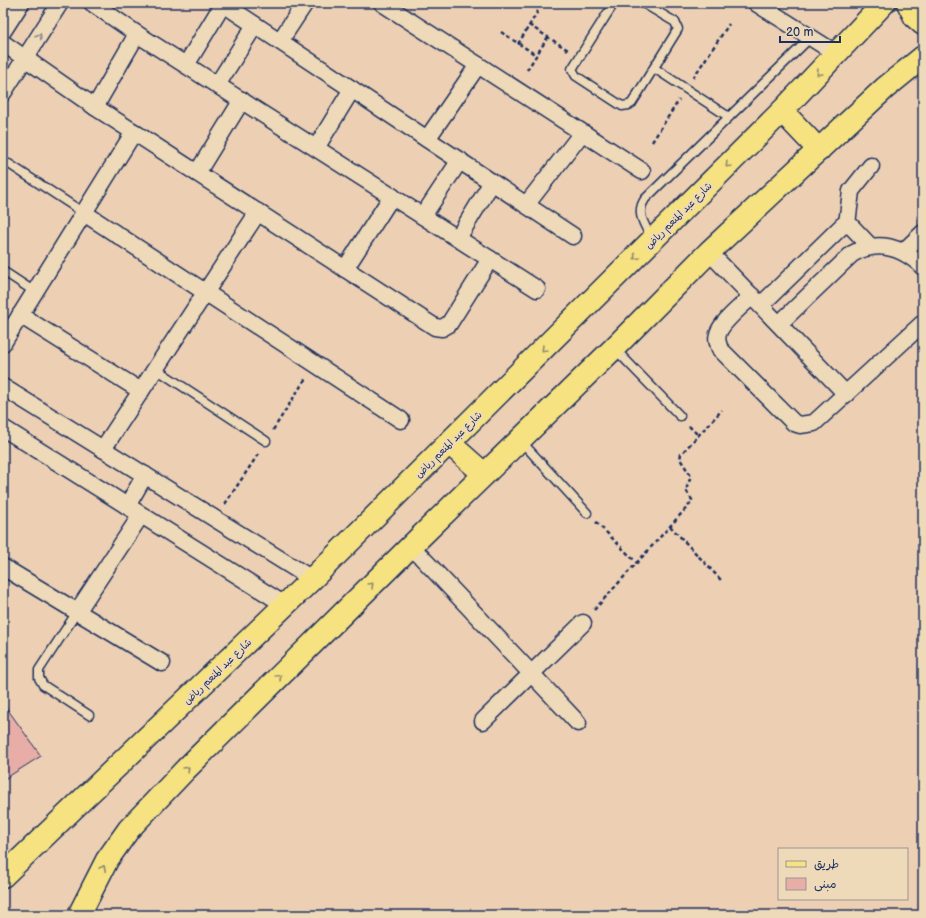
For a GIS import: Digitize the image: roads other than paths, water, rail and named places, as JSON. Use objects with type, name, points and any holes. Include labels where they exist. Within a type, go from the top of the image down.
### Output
[{"type":"main road","name":"شارع عبد المنعم رياض","points":[[7,869],[111,773],[312,579],[782,111],[884,3]]},
{"type":"main road","points":[[908,3],[915,17],[923,24]]},
{"type":"main road","points":[[79,915],[88,894],[107,860],[129,829],[186,769],[484,474],[614,348],[709,252],[885,88],[923,57]]},
{"type":"main road","points":[[782,111],[819,150]]},
{"type":"main road","points":[[449,443],[484,474]]},
{"type":"main road","points":[[84,915],[88,894]]},
{"type":"street","points":[[3,31],[21,3]]},
{"type":"street","points":[[3,93],[60,3]]},
{"type":"street","points":[[92,3],[137,34],[537,289]]},
{"type":"street","points":[[280,41],[304,3]]},
{"type":"street","points":[[382,3],[404,9],[478,65],[642,171]]},
{"type":"street","points":[[186,65],[223,4],[573,236]]},
{"type":"street","points":[[766,6],[810,38],[837,54]]},
{"type":"street","points":[[217,85],[254,25]]},
{"type":"street","points":[[95,107],[137,34]]},
{"type":"street","points":[[3,43],[95,107],[435,327],[442,328],[449,324],[490,258]]},
{"type":"street","points":[[428,139],[478,65]]},
{"type":"street","points":[[316,148],[352,89]]},
{"type":"street","points":[[197,173],[242,100]]},
{"type":"street","points":[[3,343],[134,132]]},
{"type":"street","points":[[526,205],[582,133]]},
{"type":"street","points":[[423,216],[460,160]]},
{"type":"street","points":[[847,224],[851,191],[871,166]]},
{"type":"street","points":[[458,238],[492,182]]},
{"type":"street","points":[[345,269],[392,196]]},
{"type":"street","points":[[103,449],[258,212]]},
{"type":"street","points":[[84,213],[400,420]]},
{"type":"street","points":[[847,224],[870,246]]},
{"type":"street","points":[[847,224],[840,227],[756,301],[721,327],[718,334],[720,349],[794,423],[800,425],[814,424],[923,323]]},
{"type":"street","points":[[779,324],[852,254],[870,246],[889,246],[916,258],[923,233]]},
{"type":"street","points":[[709,252],[846,394]]},
{"type":"street","points":[[20,315],[141,391]]},
{"type":"street","points":[[3,387],[312,579]]},
{"type":"street","points":[[3,428],[285,605]]},
{"type":"street","points":[[127,506],[145,475]]},
{"type":"street","points":[[77,612],[141,515]]},
{"type":"street","points":[[411,546],[578,723]]},
{"type":"street","points":[[5,572],[77,612],[162,663]]},
{"type":"street","points":[[483,721],[583,623]]},
{"type":"lane","points":[[614,3],[572,70],[576,76],[622,106],[632,103],[678,29],[675,22],[643,3]]},
{"type":"lane","points":[[652,241],[640,213],[640,206],[645,199],[810,38]]},
{"type":"lane","points":[[654,68],[729,117]]},
{"type":"lane","points":[[9,164],[84,213]]},
{"type":"lane","points":[[3,271],[35,292]]},
{"type":"lane","points":[[614,348],[680,416]]},
{"type":"lane","points":[[156,369],[266,441]]},
{"type":"lane","points":[[520,440],[587,513]]},
{"type":"lane","points":[[77,612],[39,670],[39,678],[43,685],[89,715]]}]
